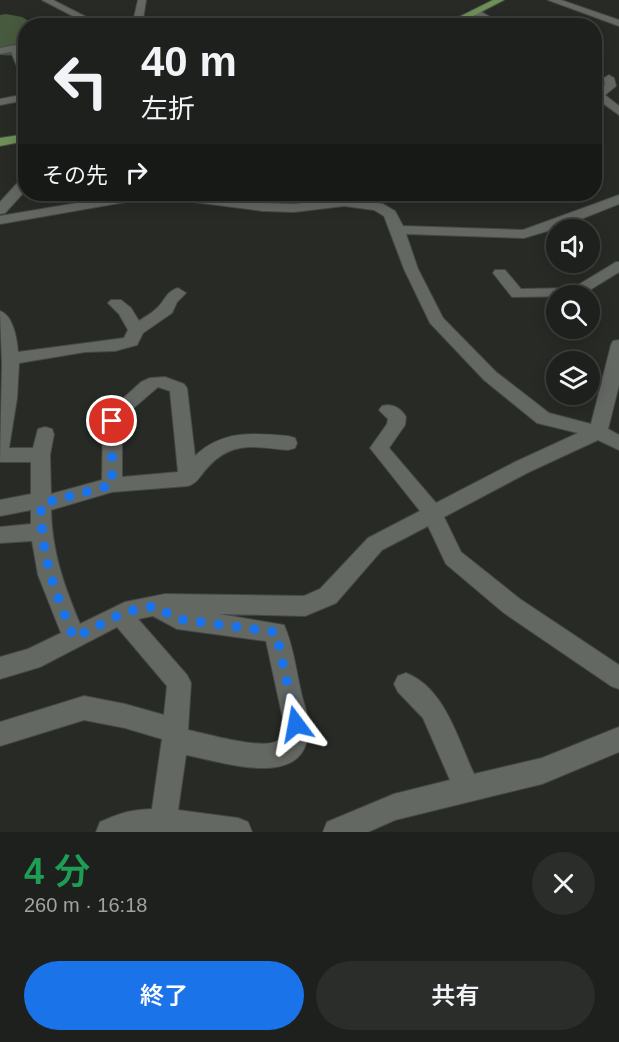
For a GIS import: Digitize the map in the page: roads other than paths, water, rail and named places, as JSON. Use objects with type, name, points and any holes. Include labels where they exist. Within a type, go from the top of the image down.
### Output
[{"type":"main road","points":[[469,18],[500,0]]},
{"type":"main road","points":[[464,18],[509,0]]},
{"type":"main road","points":[[0,142],[18,139]]},
{"type":"main road","points":[[0,147],[18,144]]},
{"type":"street","points":[[46,0],[83,18]]},
{"type":"street","points":[[139,18],[142,0]]},
{"type":"street","points":[[473,0],[481,11],[491,18]]},
{"type":"street","points":[[552,0],[619,23]]},
{"type":"street","points":[[0,51],[15,48],[18,56]]},
{"type":"street","points":[[602,92],[610,86],[614,78]]},
{"type":"street","points":[[0,102],[18,99]]},
{"type":"street","points":[[602,99],[610,102],[619,112]]},
{"type":"street","points":[[0,210],[18,191]]},
{"type":"street","points":[[398,230],[524,234],[556,224],[619,198]]},
{"type":"street","points":[[0,220],[110,201]]},
{"type":"street","points":[[215,201],[294,208],[344,202],[358,203],[378,207],[390,214],[411,269],[436,320],[490,376],[543,418],[598,432],[619,443]]},
{"type":"street","points":[[500,273],[517,294],[576,292],[616,266],[619,268]]},
{"type":"street","points":[[13,358],[85,347],[115,346],[131,342],[136,330],[166,310],[170,300],[178,293]]},
{"type":"street","points":[[116,303],[125,311],[136,330]]},
{"type":"street","points":[[0,448],[3,401],[13,358],[1,320]]},
{"type":"street","points":[[0,668],[32,659],[120,615],[155,606],[165,604],[305,606],[328,596],[375,544],[432,512],[598,432],[619,345]]},
{"type":"street","points":[[112,485],[112,421],[114,415],[147,384],[156,381],[166,382],[178,388],[188,479]]},
{"type":"street","points":[[388,410],[396,417],[396,425],[379,448],[432,512],[453,558],[512,606],[619,678]]},
{"type":"street","points":[[45,434],[41,455],[41,532],[49,575],[74,638]]},
{"type":"street","points":[[188,479],[201,460],[225,442],[236,439],[288,443]]},
{"type":"street","points":[[0,455],[41,455]]},
{"type":"street","points":[[0,508],[41,502],[112,485],[188,479]]},
{"type":"street","points":[[0,535],[41,532]]},
{"type":"street","points":[[0,734],[84,708],[125,716],[175,735],[263,757],[282,754],[293,744],[296,724],[276,632],[177,619],[155,606]]},
{"type":"street","points":[[120,615],[179,683],[175,735],[163,822]]},
{"type":"street","points":[[406,684],[432,710],[467,789]]},
{"type":"street","points":[[337,832],[394,807],[542,771],[619,740]]},
{"type":"street","points":[[110,832],[129,823],[163,822],[238,832]]}]
